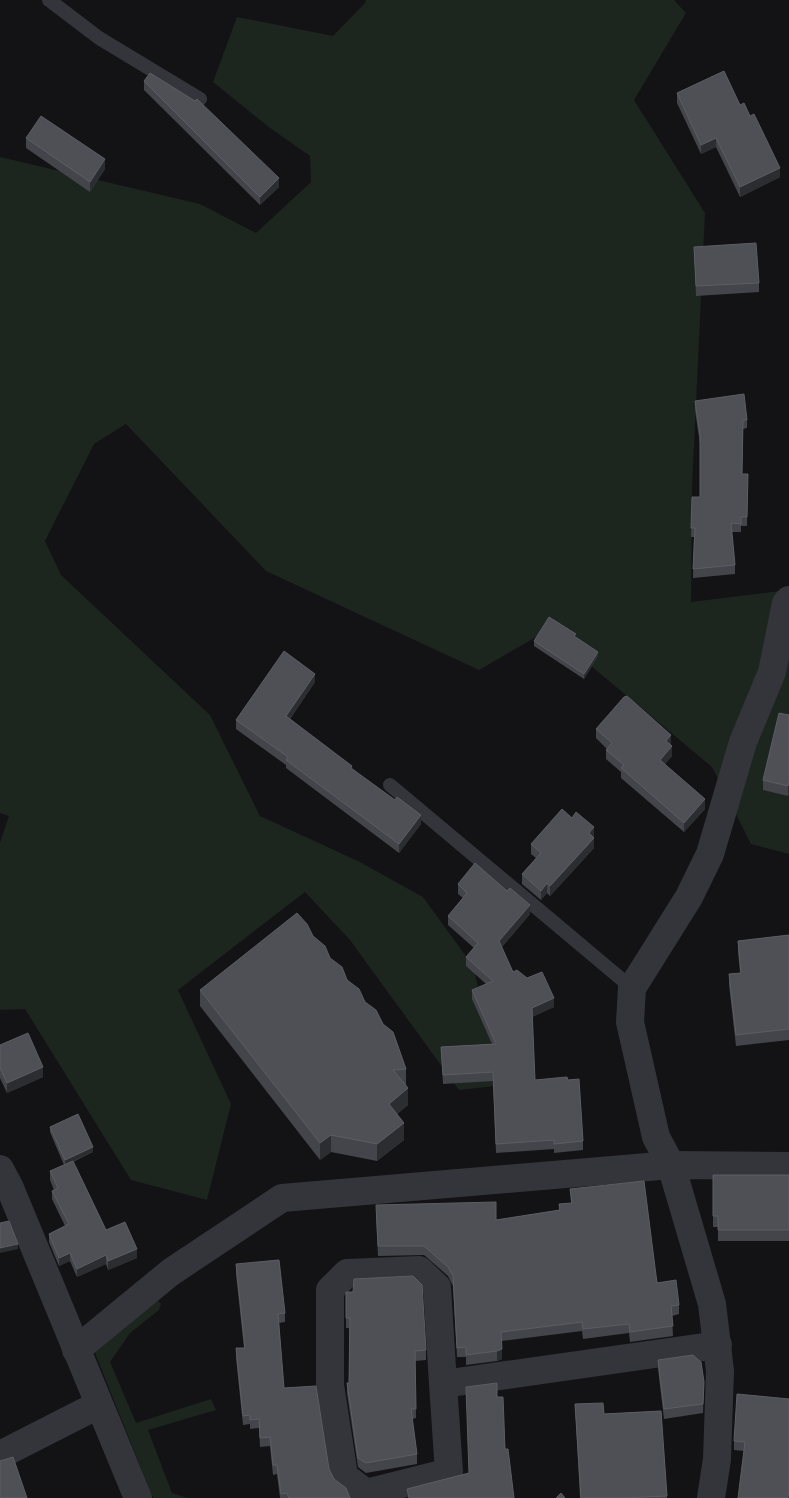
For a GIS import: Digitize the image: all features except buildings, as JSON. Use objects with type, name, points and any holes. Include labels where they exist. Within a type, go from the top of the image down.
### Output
[{"type":"street","points":[[711,1498],[717,1459],[720,1371],[712,1304],[671,1166],[656,1137],[630,1022],[632,988],[690,897],[710,854],[743,742],[772,672],[786,603],[789,600]]},
{"type":"street","points":[[76,1350],[171,1272],[282,1198],[671,1166],[789,1166]]},
{"type":"street","points":[[3,1183],[138,1498]]},
{"type":"street","points":[[419,1270],[437,1287],[443,1384],[449,1472],[366,1493],[344,1476],[330,1385],[330,1290],[347,1273],[419,1270]]},
{"type":"street","points":[[443,1384],[718,1345]]},
{"type":"street","points":[[0,1455],[98,1405]]},
{"type":"lane","points":[[48,0],[99,38],[200,99]]},
{"type":"lane","points":[[390,785],[632,988]]},
{"type":"shaded area","points":[[365,0],[674,0],[686,13],[634,100],[705,213],[692,488],[691,602],[789,590],[789,854],[751,844],[712,767],[548,630],[479,670],[266,571],[126,424],[94,444],[45,541],[61,575],[210,715],[260,816],[358,861],[423,897],[473,966],[491,1041],[495,1086],[459,1090],[350,940],[305,892],[178,990],[231,1104],[207,1200],[131,1180],[25,1009],[0,1010],[0,843],[9,816],[0,813],[0,157],[200,204],[256,233],[311,182],[310,156],[270,128],[213,82],[237,17],[333,36],[366,2]]},
{"type":"shaded area","points":[[157,1299],[161,1304],[159,1310],[130,1333],[110,1362],[136,1423],[211,1399],[216,1410],[148,1430],[172,1493],[188,1498],[153,1498],[95,1353],[100,1342]]}]
